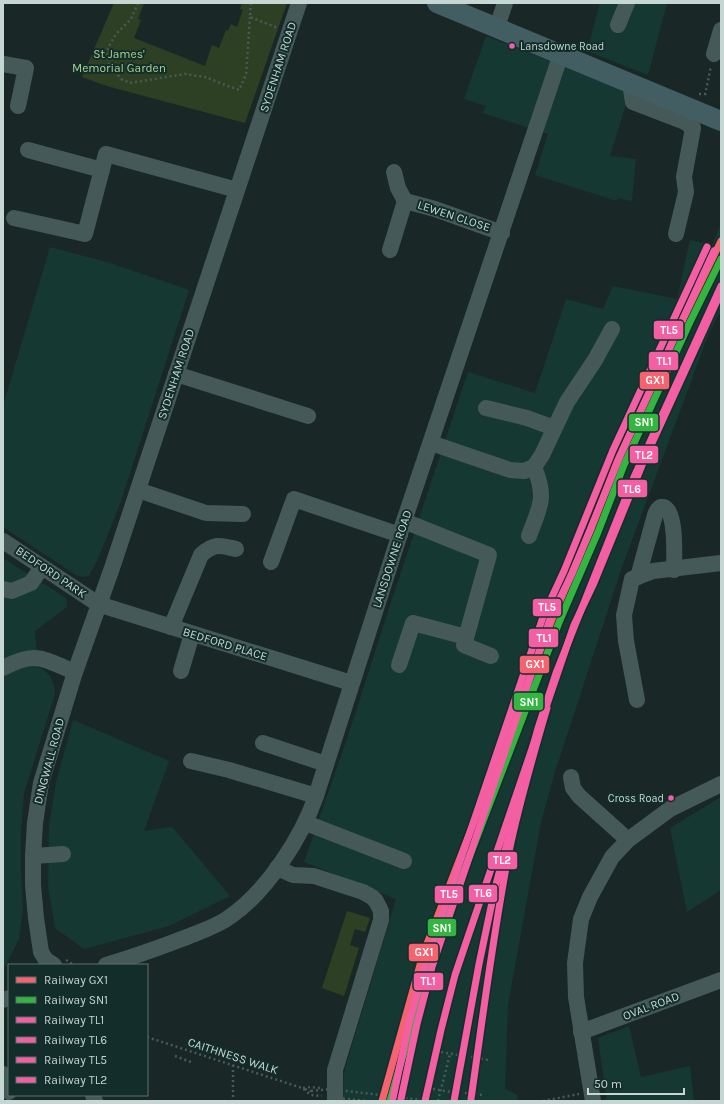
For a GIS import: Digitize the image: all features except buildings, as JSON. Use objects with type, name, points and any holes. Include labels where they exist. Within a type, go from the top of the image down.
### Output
[{"type":"main road","points":[[437,3],[721,121]]},
{"type":"street","name":"SYDENHAM ROAD","points":[[75,672],[112,568],[299,3]]},
{"type":"street","points":[[497,27],[505,3]]},
{"type":"street","points":[[618,25],[627,3]]},
{"type":"street","points":[[714,54],[721,30]]},
{"type":"street","name":"LANSDOWNE ROAD","points":[[109,964],[177,941],[222,922],[247,903],[263,886],[277,868],[306,823],[402,528],[562,54]]},
{"type":"street","points":[[3,64],[26,68],[18,106]]},
{"type":"street","points":[[630,82],[633,102],[685,122],[693,128],[684,177],[686,192],[676,234]]},
{"type":"street","points":[[28,150],[102,170]]},
{"type":"street","points":[[14,218],[85,234],[106,154],[237,190]]},
{"type":"street","name":"LEWEN CLOSE","points":[[390,250],[405,201],[398,188],[394,172]]},
{"type":"street","name":"LEWEN CLOSE","points":[[405,201],[435,209],[502,233]]},
{"type":"street","points":[[431,443],[510,470],[524,471],[534,466],[542,455],[567,402],[595,360],[612,329]]},
{"type":"street","points":[[176,374],[308,416]]},
{"type":"street","points":[[486,408],[527,418],[554,428]]},
{"type":"street","points":[[529,536],[541,503],[542,492],[540,480],[534,466]]},
{"type":"street","points":[[138,490],[206,513],[243,514]]},
{"type":"street","points":[[271,562],[294,499],[402,528],[489,554],[464,645],[491,656]]},
{"type":"street","points":[[638,577],[655,515],[657,509],[661,507],[665,507],[669,510],[671,517],[674,533],[674,570]]},
{"type":"street","name":"BEDFORD PARK","points":[[3,541],[98,604]]},
{"type":"street","points":[[171,627],[201,555],[209,548],[216,546],[236,549]]},
{"type":"street","points":[[637,700],[626,641],[624,615],[632,579],[653,571],[674,570],[721,563]]},
{"type":"street","points":[[3,589],[12,591],[31,582],[42,567]]},
{"type":"street","name":"BEDFORD PLACE","points":[[98,604],[352,683]]},
{"type":"street","points":[[399,665],[413,623],[466,637]]},
{"type":"street","points":[[181,671],[192,634]]},
{"type":"street","points":[[3,668],[21,659],[32,657],[41,658],[75,672]]},
{"type":"street","name":"DINGWALL ROAD","points":[[52,962],[41,952],[36,918],[33,856],[36,808],[41,783],[75,672]]},
{"type":"street","points":[[263,743],[326,764]]},
{"type":"street","points":[[191,761],[229,770],[316,796]]},
{"type":"street","points":[[571,777],[573,788],[579,796],[628,840]]},
{"type":"street","points":[[593,1101],[576,997],[575,963],[581,919],[603,872],[612,857],[628,840],[670,809],[721,784]]},
{"type":"street","points":[[306,823],[404,861]]},
{"type":"street","points":[[33,856],[63,854]]},
{"type":"street","points":[[277,868],[293,875],[314,876],[363,892],[376,901],[381,911],[381,920],[335,1070],[331,1099]]},
{"type":"street","name":"OVAL ROAD","points":[[581,1032],[721,980]]},
{"type":"street","points":[[3,1074],[8,1089]]},
{"type":"path","points":[[138,3],[131,19],[116,34],[109,46],[107,54],[109,63],[121,79],[130,83],[185,74],[205,77],[239,90],[248,67],[248,38],[251,3]]},
{"type":"path","points":[[250,17],[289,33]]},
{"type":"path","points":[[710,99],[705,94],[714,54]]},
{"type":"path","points":[[52,962],[67,964]]},
{"type":"path","name":"CAITHNESS WALK","points":[[148,1037],[302,1088],[311,1095]]},
{"type":"path","points":[[401,1045],[416,1047]]},
{"type":"path","points":[[396,1096],[408,1046]]},
{"type":"path","points":[[441,1052],[458,1055]]},
{"type":"path","points":[[438,1101],[450,1054]]},
{"type":"path","points":[[175,1056],[191,1062]]},
{"type":"path","points":[[471,1057],[488,1060]]},
{"type":"path","points":[[474,1101],[480,1059]]},
{"type":"path","points":[[233,1065],[233,1101]]},
{"type":"path","points":[[390,1083],[407,1086]]},
{"type":"path","points":[[396,1096],[398,1085]]},
{"type":"path","points":[[302,1088],[311,1087]]},
{"type":"path","points":[[302,1088],[311,1091],[330,1089],[431,1101]]},
{"type":"path","points":[[433,1089],[451,1092]]},
{"type":"path","points":[[438,1101],[441,1091]]},
{"type":"path","points":[[466,1093],[483,1095]]},
{"type":"path","points":[[474,1101],[475,1094]]},
{"type":"path","points":[[542,1101],[575,1095]]},
{"type":"path","points":[[331,1099],[368,1101]]},
{"type":"shaded area","points":[[600,3],[667,3],[648,75],[587,51]]},
{"type":"shaded area","points":[[486,36],[630,91],[610,156],[636,159],[632,201],[618,198],[617,201],[535,175],[548,134],[483,113],[486,106],[464,99]]},
{"type":"shaded area","points":[[721,224],[721,310],[709,333],[621,570],[555,772],[541,822],[508,1005],[505,1089],[518,1095],[517,1101],[343,1101],[344,1072],[396,899],[304,862],[349,733],[468,372],[535,393],[566,299],[603,309],[613,286],[677,299],[690,240],[712,245]]},
{"type":"shaded area","points":[[50,247],[110,263],[189,290],[121,501],[98,559],[89,576],[83,577],[76,575],[3,527],[3,406]]},
{"type":"shaded area","points":[[3,558],[66,598],[67,607],[35,631],[38,668],[42,669],[50,676],[55,694],[24,793],[21,830],[23,909],[19,939],[3,971]]},
{"type":"shaded area","points":[[73,720],[169,761],[144,831],[172,827],[230,896],[169,926],[84,949],[55,928],[48,886],[49,826],[56,782]]},
{"type":"shaded area","points":[[721,797],[721,890],[687,912],[670,828]]},
{"type":"shaded area","points":[[629,1026],[641,1077],[690,1066],[694,1101],[607,1101],[598,1038]]},
{"type":"green space","name":"St James' Memorial Garden","points":[[114,3],[144,3],[138,19],[141,20],[134,38],[205,66],[212,45],[219,48],[226,30],[228,31],[231,24],[237,27],[243,10],[240,9],[242,3],[287,3],[245,123],[107,86],[82,77]]},
{"type":"green space","points":[[347,911],[370,918],[365,932],[355,929],[350,945],[359,948],[344,996],[322,988]]},
{"type":"rail line","name":"GX1","points":[[382,1101],[423,954],[553,617],[591,529],[617,462],[721,241]]},
{"type":"rail line","name":"TL5","points":[[393,1098],[409,1023],[425,965],[544,614],[564,571],[613,450],[707,247]]},
{"type":"rail line","name":"TL1","points":[[401,1099],[417,1024],[432,967],[551,616],[572,574],[621,454],[714,251]]},
{"type":"rail line","name":"SN1","points":[[390,1101],[431,957],[560,620],[598,532],[624,465],[690,322],[721,259]]},
{"type":"rail line","name":"TL2","points":[[454,1101],[479,964],[495,888],[538,728],[556,673],[634,477],[721,286]]},
{"type":"rail line","name":"TL6","points":[[425,1101],[455,975],[574,625],[594,583],[643,463],[721,292]]},
{"type":"rail line","name":"TL5","points":[[471,1099],[493,944],[509,852],[531,762],[547,708]]},
{"type":"place","name":"Lansdowne Road","points":[[512,46]]},
{"type":"place","name":"Cross Road","points":[[671,798]]}]
